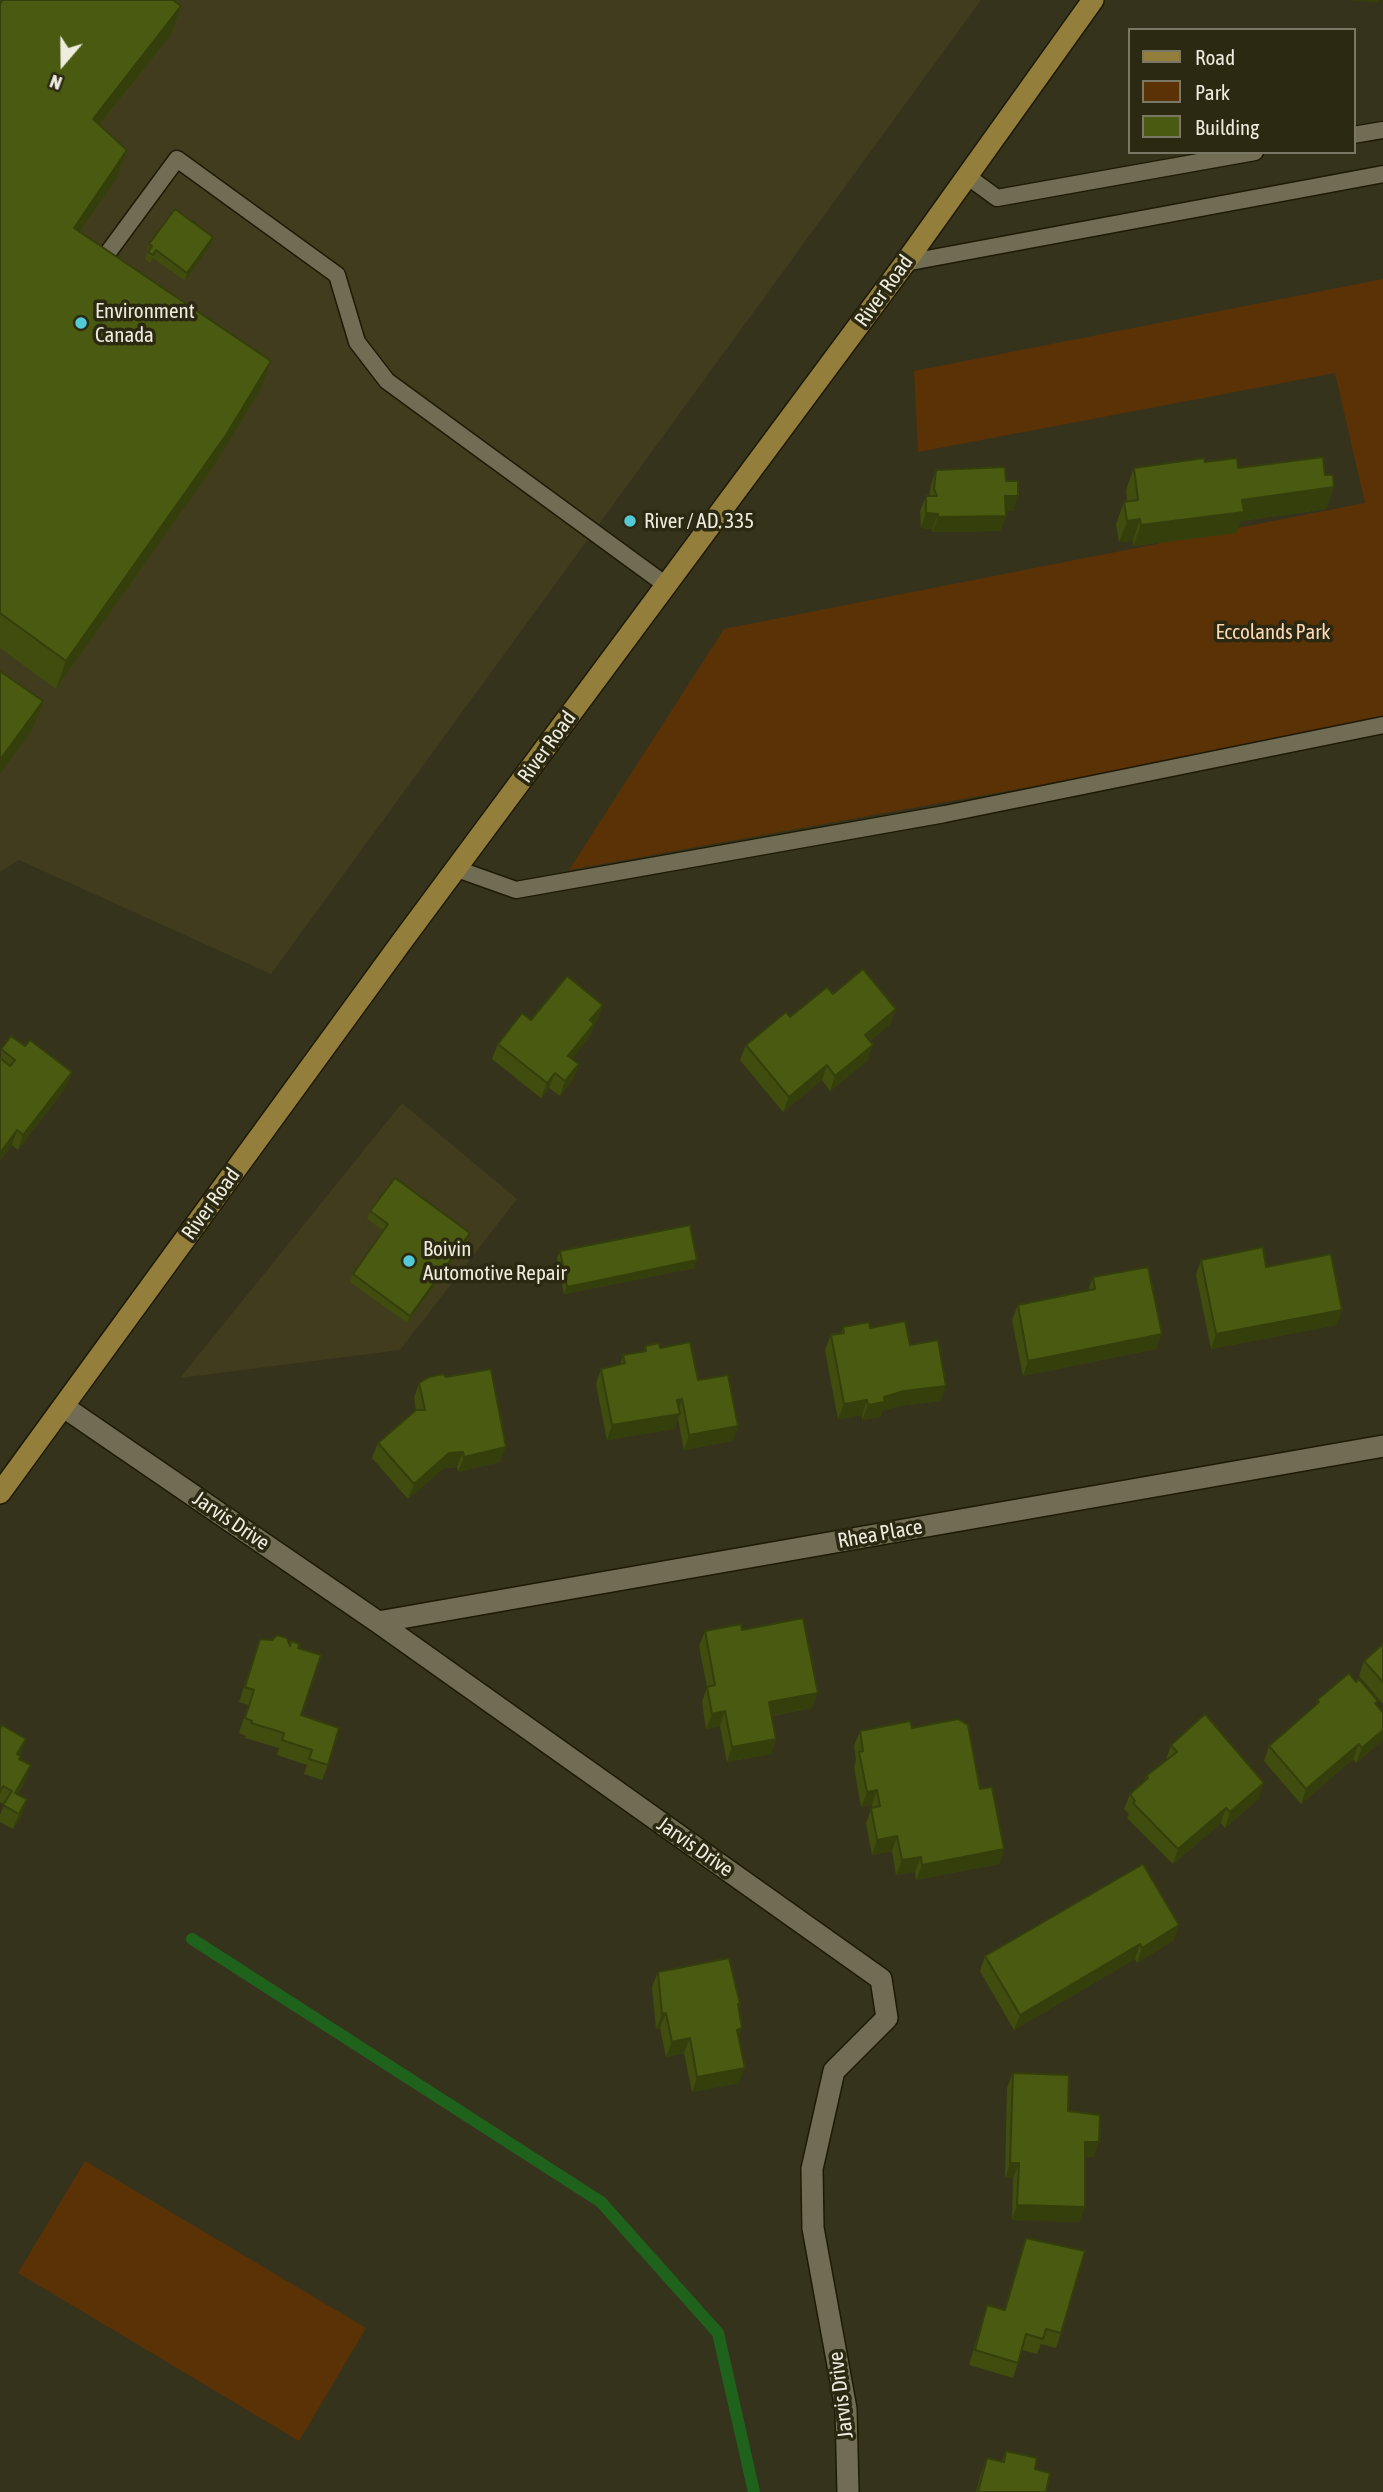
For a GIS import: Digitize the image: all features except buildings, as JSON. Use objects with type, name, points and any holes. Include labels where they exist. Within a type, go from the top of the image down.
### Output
[{"type":"main road","name":"River Road","points":[[0,1493],[905,263],[1093,0]]},
{"type":"street","name":"Jarvis Drive","points":[[64,1407],[378,1622],[881,1979],[887,2018],[834,2071],[812,2169],[813,2228],[846,2409],[848,2492]]},
{"type":"street","name":"Rhea Place","points":[[378,1622],[1383,1446]]},
{"type":"lane","points":[[1355,135],[1383,130]]},
{"type":"lane","points":[[967,176],[997,198],[1244,154]]},
{"type":"lane","points":[[107,254],[177,159],[337,275],[357,342],[387,381],[666,585]]},
{"type":"lane","points":[[905,263],[1383,174]]},
{"type":"lane","points":[[457,869],[516,890],[945,814],[1383,725]]},
{"type":"shaded area","name":"Environment Canada","points":[[0,0],[981,0],[271,974],[19,860],[0,872]]},
{"type":"shaded area","points":[[402,1103],[517,1199],[400,1350],[180,1378]]},
{"type":"green space","name":"Eccolands Park","points":[[1383,279],[1383,723],[569,870],[724,629],[1365,503],[1335,373],[918,452],[914,371]]},
{"type":"green space","points":[[85,2161],[366,2328],[299,2441],[18,2273]]},
{"type":"waterway","points":[[192,1939],[601,2202],[718,2333],[754,2492]]},
{"type":"place","name":"Environment Canada","points":[[81,323]]},
{"type":"place","name":"River / AD. 335","points":[[630,521]]},
{"type":"place","name":"Boivin Automotive Repair","points":[[409,1261]]}]
